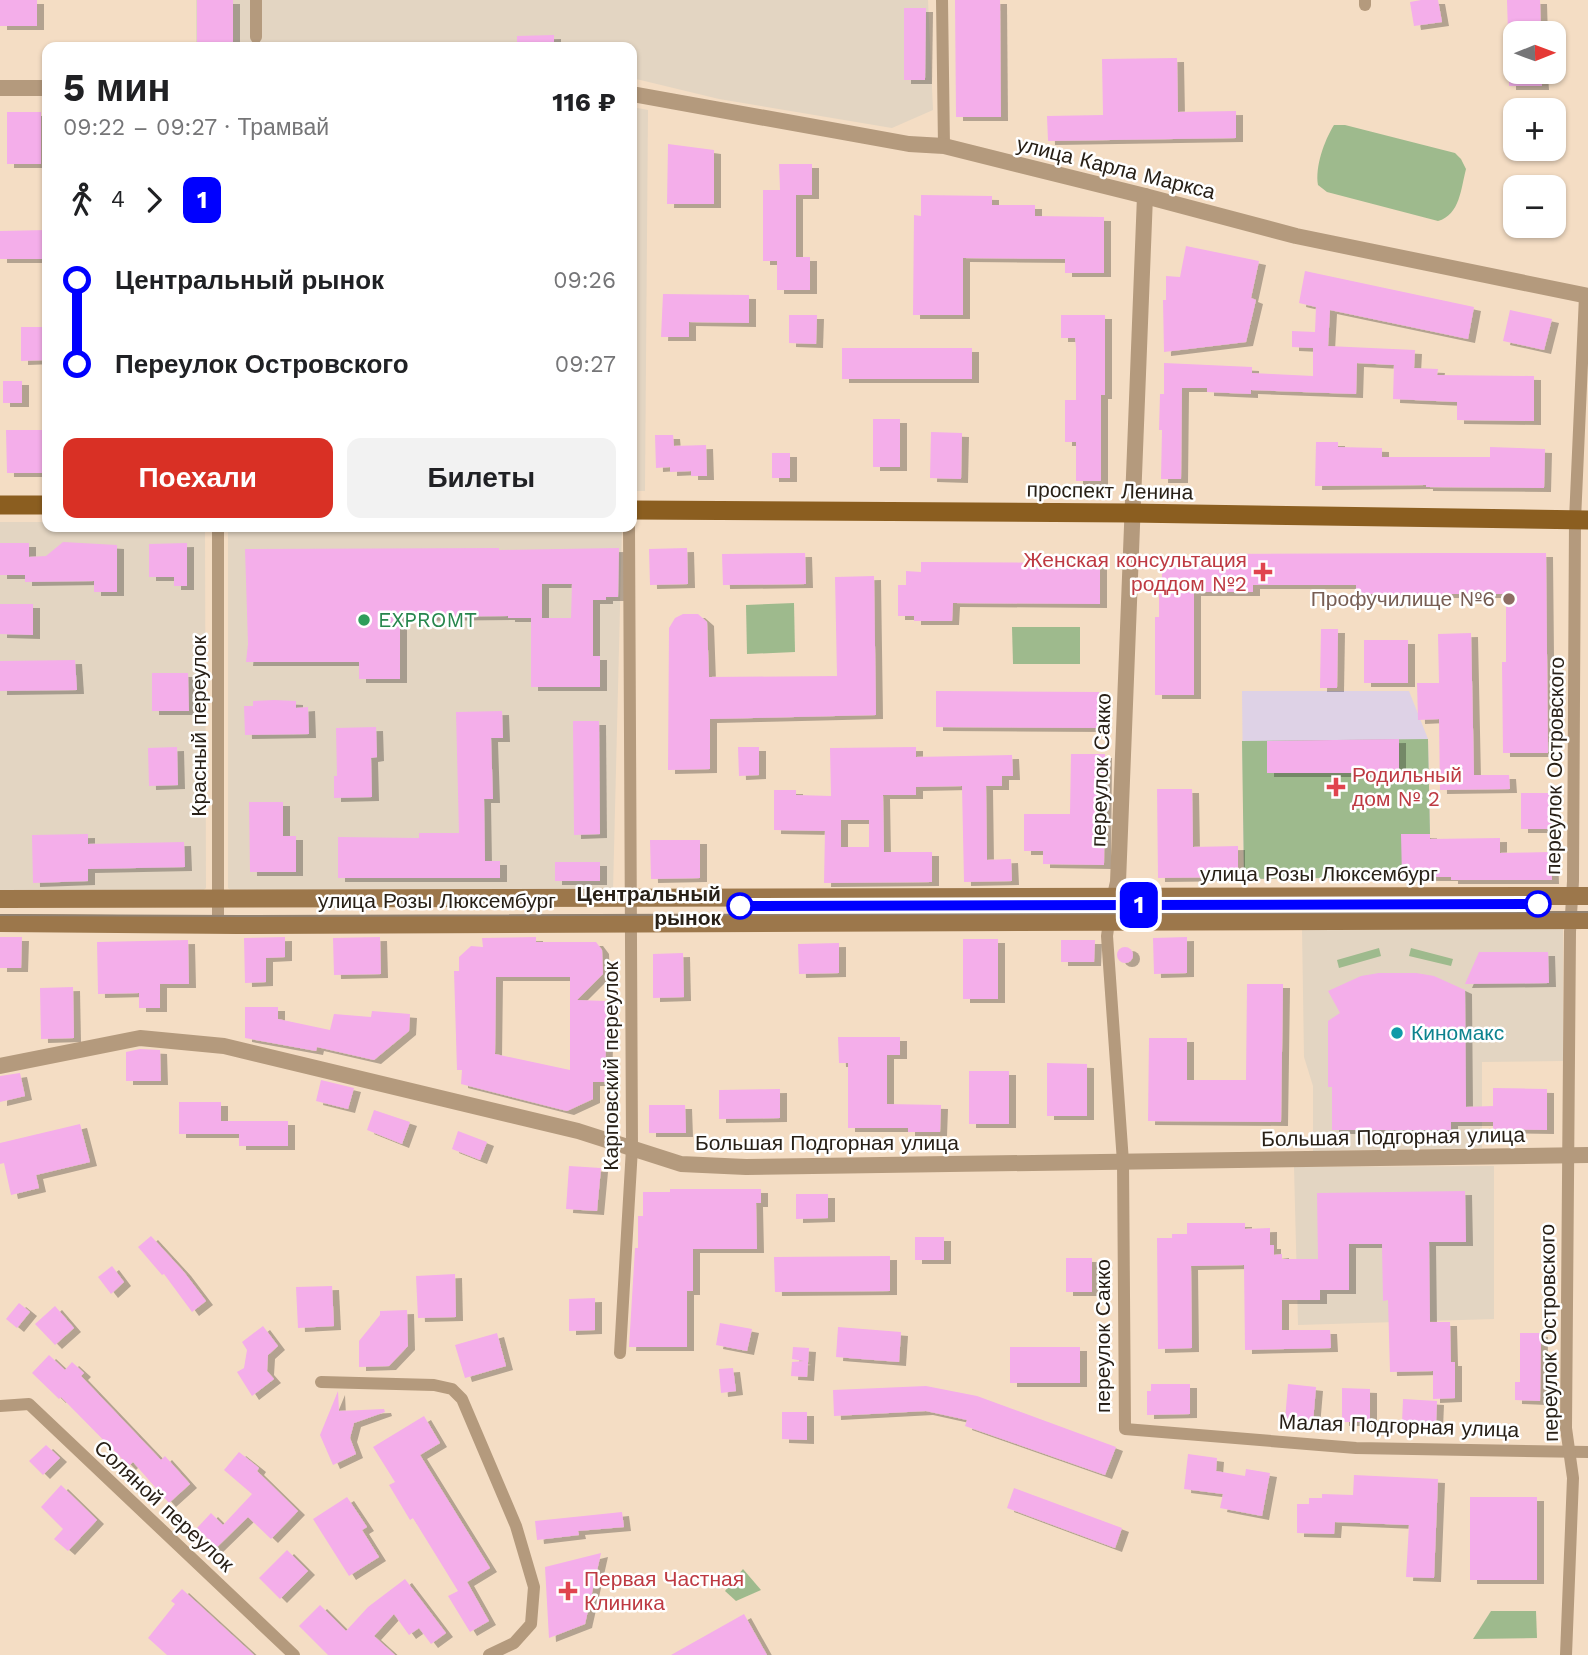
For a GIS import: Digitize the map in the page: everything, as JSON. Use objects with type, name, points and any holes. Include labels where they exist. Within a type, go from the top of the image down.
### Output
[{"type":"main road","points":[[0,505],[42,505]]},
{"type":"main road","name":"проспект Ленина","points":[[637,510],[1131,513],[1582,520]]},
{"type":"main road","name":"улица Розы Люксембург","points":[[0,898],[218,900],[1580,896]]},
{"type":"main road","name":"улица Розы Люксембург","points":[[0,923],[218,925],[1579,920]]},
{"type":"street","points":[[256,0],[256,37]]},
{"type":"street","points":[[942,0],[944,146]]},
{"type":"street","points":[[0,88],[42,88]]},
{"type":"street","name":"улица Карла Маркса","points":[[637,95],[909,144],[944,146],[1296,236],[1586,296]]},
{"type":"street","name":"переулок Сакко","points":[[1125,1429],[1123,1162],[1107,936],[1116,897],[1145,196]]},
{"type":"street","name":"переулок Островского","points":[[1566,1655],[1573,1478],[1566,1428],[1567,1155],[1580,896],[1586,296]]},
{"type":"street","name":"Красный переулок","points":[[218,532],[218,925]]},
{"type":"street","name":"Карповский переулок","points":[[620,1353],[632,1148],[629,532]]},
{"type":"street","name":"Большая Подгорная улица","points":[[0,1066],[140,1038],[224,1046],[578,1131],[681,1164],[746,1167],[1588,1155]]},
{"type":"street","points":[[321,1382],[434,1385],[452,1389],[462,1399],[516,1526],[534,1587],[531,1624],[514,1643],[489,1655]]},
{"type":"street","name":"Соляной переулок","points":[[0,1406],[29,1404],[294,1655]]},
{"type":"street","name":"Малая Подгорная улица","points":[[1125,1429],[1356,1448],[1588,1452]]},
{"type":"shaded area","points":[[196,0],[928,0],[933,110],[892,128],[719,99],[637,79],[637,42],[196,42]]},
{"type":"shaded area","points":[[637,108],[648,110],[645,491],[637,491]]},
{"type":"shaded area","points":[[0,522],[42,522],[42,532],[205,532],[206,888],[200,893],[0,893]]},
{"type":"shaded area","points":[[228,532],[622,532],[613,891],[233,892],[228,888]]},
{"type":"shaded area","name":"Родильный дом № 2","points":[[1242,691],[1409,691],[1428,739],[1430,834],[1402,834],[1402,877],[1244,879]]},
{"type":"shaded area","points":[[1563,924],[1563,1061],[1482,1062],[1482,1148],[1313,1151],[1313,1086],[1304,1057],[1302,928]]},
{"type":"shaded area","points":[[1494,1166],[1494,1319],[1298,1325],[1294,1167]]},
{"type":"green space","points":[[1334,125],[1345,125],[1455,153],[1466,169],[1458,200],[1451,213],[1438,221],[1327,192],[1318,185],[1318,170],[1324,146]]},
{"type":"green space","points":[[794,603],[795,652],[747,654],[746,605]]},
{"type":"green space","points":[[1012,627],[1080,627],[1080,664],[1013,664]]},
{"type":"green space","name":"Родильный дом № 2","points":[[1428,739],[1430,834],[1402,834],[1402,877],[1244,879],[1242,741]]},
{"type":"green space","points":[[1379,948],[1381,956],[1339,968],[1337,960]]},
{"type":"green space","points":[[1411,948],[1453,959],[1451,966],[1409,956]]},
{"type":"green space","points":[[743,1569],[761,1590],[736,1601],[725,1591]]},
{"type":"green space","points":[[1491,1611],[1536,1611],[1537,1638],[1473,1639]]},
{"type":"building","points":[[0,0],[37,0],[37,26],[0,26]]},
{"type":"building","points":[[197,0],[233,0],[233,42],[197,42]]},
{"type":"building","points":[[955,0],[1000,0],[1001,117],[956,117]]},
{"type":"building","points":[[1438,0],[1442,22],[1414,26],[1410,2]]},
{"type":"building","points":[[1507,0],[1540,0],[1541,21],[1508,21]]},
{"type":"building","points":[[904,8],[926,8],[925,80],[904,80]]},
{"type":"building","points":[[554,35],[554,42],[517,42],[517,36]]},
{"type":"building","points":[[1177,58],[1178,112],[1236,111],[1236,138],[1048,141],[1047,116],[1103,115],[1102,59]]},
{"type":"building","points":[[1542,84],[1542,86],[1509,86]]},
{"type":"building","points":[[7,112],[41,112],[41,164],[7,164]]},
{"type":"building","points":[[668,144],[714,150],[714,204],[667,204]]},
{"type":"building","points":[[779,164],[812,164],[812,195],[796,195],[796,257],[810,257],[810,290],[777,290],[777,261],[763,261],[763,190],[780,190]]},
{"type":"building","points":[[921,195],[992,196],[992,205],[1035,205],[1035,216],[1104,217],[1104,273],[1065,273],[1065,259],[963,258],[963,315],[913,315],[914,215],[921,216]]},
{"type":"building","points":[[42,230],[42,259],[0,259],[0,231]]},
{"type":"building","points":[[1186,246],[1259,261],[1251,298],[1256,300],[1246,342],[1164,352],[1163,300],[1166,300],[1166,276],[1180,277]]},
{"type":"building","points":[[1305,271],[1474,307],[1468,339],[1330,310],[1328,346],[1415,350],[1414,368],[1438,369],[1437,375],[1534,376],[1534,421],[1457,420],[1457,402],[1393,399],[1394,365],[1357,363],[1356,394],[1251,390],[1251,394],[1207,392],[1207,388],[1182,388],[1181,479],[1161,479],[1162,430],[1159,430],[1160,394],[1164,394],[1164,363],[1252,367],[1252,373],[1313,376],[1313,348],[1292,347],[1292,331],[1315,332],[1316,307],[1299,303]]},
{"type":"building","points":[[663,294],[749,295],[749,323],[689,322],[689,337],[661,337]]},
{"type":"building","points":[[1510,310],[1552,319],[1544,350],[1503,341]]},
{"type":"building","points":[[789,315],[817,315],[816,344],[789,343]]},
{"type":"building","points":[[1061,315],[1105,315],[1101,481],[1076,481],[1076,442],[1065,442],[1065,400],[1076,400],[1076,348],[1075,338],[1061,338]]},
{"type":"building","points":[[21,327],[42,327],[42,360],[21,361]]},
{"type":"building","points":[[842,348],[972,348],[972,379],[842,379]]},
{"type":"building","points":[[3,381],[22,381],[22,403],[3,403]]},
{"type":"building","points":[[873,419],[900,419],[900,467],[873,467]]},
{"type":"building","points":[[6,430],[42,430],[42,473],[7,473]]},
{"type":"building","points":[[931,432],[962,433],[961,479],[930,478]]},
{"type":"building","points":[[655,435],[673,435],[674,446],[706,445],[707,476],[691,476],[691,471],[670,472],[670,467],[656,468]]},
{"type":"building","points":[[1316,442],[1338,442],[1338,447],[1382,448],[1382,457],[1490,457],[1490,447],[1545,449],[1544,488],[1315,486]]},
{"type":"building","points":[[772,453],[790,453],[790,478],[772,478]]},
{"type":"building","points":[[63,542],[117,545],[117,592],[94,592],[94,581],[25,582],[25,575],[0,575],[0,543],[29,543],[29,557],[46,556]]},
{"type":"building","points":[[187,543],[187,586],[174,586],[174,577],[149,577],[149,544]]},
{"type":"building","points":[[619,548],[618,597],[593,600],[593,656],[600,656],[600,687],[531,687],[531,618],[508,616],[400,617],[400,679],[359,679],[359,662],[246,662],[248,644],[245,549]],"holes":[[[542,584],[572,584],[571,618],[542,618]]]},
{"type":"building","points":[[687,548],[688,584],[650,585],[649,549]]},
{"type":"building","points":[[805,553],[806,584],[723,585],[722,554]]},
{"type":"building","points":[[1546,553],[1548,753],[1503,753],[1502,662],[1506,662],[1506,594],[1356,594],[1356,585],[1253,585],[1253,592],[1194,592],[1194,695],[1155,695],[1155,617],[1159,617],[1162,567],[1184,564],[1184,558],[1193,558],[1193,554]]},
{"type":"building","points":[[921,562],[1100,563],[1100,604],[953,603],[952,621],[914,621],[914,616],[898,616],[898,585],[906,585],[906,571],[921,572]]},
{"type":"building","points":[[874,576],[876,715],[710,719],[710,769],[668,770],[669,628],[675,618],[683,614],[698,614],[707,622],[709,677],[837,676],[835,577]]},
{"type":"building","points":[[0,604],[33,604],[33,635],[0,634]]},
{"type":"building","points":[[1321,629],[1338,629],[1337,688],[1320,688]]},
{"type":"building","points":[[1471,633],[1474,775],[1509,775],[1510,789],[1440,790],[1439,719],[1418,720],[1417,683],[1439,683],[1438,634]]},
{"type":"building","points":[[1364,640],[1408,640],[1408,683],[1364,683]]},
{"type":"building","points":[[75,660],[77,690],[0,691],[0,661]]},
{"type":"building","points":[[152,673],[188,673],[189,711],[152,711]]},
{"type":"building","points":[[936,691],[1099,692],[1099,728],[936,727]]},
{"type":"building","points":[[253,701],[296,701],[296,708],[308,707],[309,734],[245,735],[244,706],[253,706]]},
{"type":"building","points":[[502,711],[503,738],[491,738],[493,799],[484,799],[485,861],[500,861],[500,878],[338,878],[338,837],[419,838],[419,833],[459,833],[456,712]]},
{"type":"building","points":[[573,721],[599,721],[600,834],[574,835]]},
{"type":"building","points":[[376,727],[377,757],[371,758],[372,797],[334,798],[334,776],[337,776],[336,728]]},
{"type":"building","points":[[1399,739],[1399,773],[1267,773],[1267,741]]},
{"type":"building","points":[[177,747],[178,785],[149,786],[148,748]]},
{"type":"building","points":[[738,747],[759,747],[759,775],[739,776]]},
{"type":"building","points":[[916,747],[916,757],[1012,755],[1013,776],[1002,776],[1002,786],[986,786],[987,860],[1011,859],[1012,881],[964,882],[962,786],[916,787],[916,795],[883,795],[884,852],[932,852],[932,882],[824,883],[825,831],[774,830],[774,790],[796,790],[796,795],[831,796],[830,748]],"holes":[[[841,820],[869,820],[869,847],[841,847]]]},
{"type":"building","points":[[1071,754],[1105,754],[1104,865],[1043,864],[1043,851],[1024,851],[1024,814],[1070,814]]},
{"type":"building","points":[[1157,789],[1192,789],[1193,847],[1238,846],[1238,877],[1158,878]]},
{"type":"building","points":[[1521,793],[1553,793],[1553,829],[1521,829]]},
{"type":"building","points":[[249,802],[283,802],[283,836],[296,836],[296,872],[250,872]]},
{"type":"building","points":[[88,834],[88,844],[184,842],[185,867],[88,869],[88,881],[33,883],[32,835]]},
{"type":"building","points":[[1401,834],[1430,834],[1430,839],[1500,838],[1500,853],[1551,852],[1552,880],[1402,877]]},
{"type":"building","points":[[650,840],[700,840],[700,878],[651,879]]},
{"type":"building","points":[[555,862],[600,862],[600,881],[555,881]]},
{"type":"building","points":[[0,937],[22,937],[21,968],[0,968]]},
{"type":"building","points":[[285,937],[285,957],[266,958],[266,982],[245,983],[244,938]]},
{"type":"building","points":[[380,937],[381,974],[334,975],[333,938]]},
{"type":"building","points":[[536,937],[536,942],[596,942],[602,950],[603,974],[577,1000],[607,1001],[605,1082],[593,1082],[593,1099],[567,1111],[461,1084],[462,1070],[457,1070],[454,971],[459,971],[459,957],[471,946],[483,947],[482,938]],"holes":[[[496,977],[570,977],[570,1070],[495,1054]]]},
{"type":"building","points":[[1187,937],[1187,973],[1154,974],[1153,938]]},
{"type":"building","points":[[963,939],[998,939],[998,999],[963,999]]},
{"type":"building","points":[[188,940],[189,984],[160,984],[160,1008],[139,1008],[139,993],[98,994],[97,942]]},
{"type":"building","points":[[1061,940],[1095,940],[1094,962],[1061,962]]},
{"type":"building","points":[[839,943],[839,973],[799,974],[798,944]]},
{"type":"building","points":[[1122,947],[1128,947],[1133,955],[1131,961],[1122,963],[1117,958],[1117,952]]},
{"type":"building","points":[[1479,952],[1548,952],[1549,983],[1465,984]]},
{"type":"building","points":[[683,953],[684,997],[653,998],[653,954]]},
{"type":"building","name":"Киномакс","points":[[1379,973],[1434,976],[1465,990],[1466,1107],[1493,1106],[1493,1088],[1547,1089],[1547,1130],[1493,1129],[1493,1122],[1451,1122],[1451,1130],[1332,1130],[1332,1087],[1328,1087],[1328,1021],[1340,1013],[1328,991],[1361,976]]},
{"type":"building","points":[[1247,984],[1283,984],[1281,1122],[1148,1121],[1149,1038],[1187,1038],[1187,1080],[1246,1080]]},
{"type":"building","points":[[73,987],[74,1038],[41,1039],[40,988]]},
{"type":"building","points":[[245,1007],[278,1007],[278,1019],[330,1030],[334,1014],[371,1017],[372,1011],[410,1014],[409,1031],[374,1060],[317,1047],[316,1051],[245,1038]]},
{"type":"building","points":[[838,1037],[900,1037],[900,1055],[887,1055],[887,1104],[941,1105],[940,1132],[908,1132],[908,1128],[848,1128],[848,1063],[839,1063]]},
{"type":"building","points":[[140,1049],[160,1050],[161,1081],[126,1081],[126,1052]]},
{"type":"building","points":[[1047,1063],[1087,1064],[1087,1116],[1047,1116]]},
{"type":"building","points":[[969,1071],[1009,1071],[1009,1124],[969,1124]]},
{"type":"building","points":[[20,1073],[25,1096],[0,1102],[0,1076]]},
{"type":"building","points":[[321,1080],[354,1088],[348,1109],[316,1101]]},
{"type":"building","points":[[780,1089],[780,1118],[719,1119],[719,1090]]},
{"type":"building","points":[[179,1102],[221,1102],[221,1121],[288,1121],[288,1146],[239,1146],[239,1134],[179,1134]]},
{"type":"building","points":[[649,1105],[685,1105],[686,1133],[649,1133]]},
{"type":"building","points":[[374,1110],[410,1122],[402,1144],[367,1130]]},
{"type":"building","points":[[80,1124],[90,1162],[36,1175],[39,1188],[11,1195],[4,1163],[0,1164],[0,1143]]},
{"type":"building","points":[[458,1131],[487,1142],[480,1160],[452,1149]]},
{"type":"building","points":[[569,1166],[601,1168],[597,1211],[566,1209]]},
{"type":"building","points":[[670,1189],[761,1189],[761,1203],[756,1203],[757,1249],[693,1249],[693,1291],[687,1291],[687,1347],[629,1347],[635,1248],[638,1248],[638,1216],[643,1216],[643,1192],[670,1192]]},
{"type":"building","points":[[1465,1191],[1466,1242],[1429,1242],[1430,1322],[1450,1322],[1451,1362],[1455,1362],[1455,1398],[1433,1399],[1433,1371],[1390,1372],[1388,1300],[1383,1301],[1382,1244],[1349,1244],[1349,1290],[1320,1290],[1320,1300],[1282,1300],[1282,1330],[1330,1330],[1331,1348],[1245,1350],[1244,1265],[1191,1266],[1192,1348],[1158,1349],[1157,1238],[1187,1234],[1187,1223],[1245,1223],[1245,1229],[1270,1228],[1270,1245],[1274,1245],[1274,1255],[1282,1254],[1282,1259],[1318,1259],[1317,1193]]},
{"type":"building","points":[[796,1194],[828,1194],[828,1218],[796,1219]]},
{"type":"building","points":[[151,1236],[206,1301],[192,1312],[164,1274],[162,1275],[138,1247]]},
{"type":"building","points":[[915,1237],[944,1237],[944,1260],[915,1260]]},
{"type":"building","points":[[890,1256],[890,1291],[775,1292],[774,1257]]},
{"type":"building","points":[[1066,1258],[1092,1258],[1092,1292],[1066,1292]]},
{"type":"building","points":[[112,1266],[124,1282],[111,1294],[98,1277]]},
{"type":"building","points":[[455,1274],[456,1317],[418,1318],[416,1276]]},
{"type":"building","points":[[332,1286],[334,1326],[298,1328],[296,1287]]},
{"type":"building","points":[[595,1298],[595,1330],[569,1331],[569,1299]]},
{"type":"building","points":[[19,1303],[30,1312],[17,1328],[6,1319]]},
{"type":"building","points":[[55,1306],[74,1328],[55,1345],[35,1324]]},
{"type":"building","points":[[407,1310],[408,1346],[389,1366],[359,1367],[359,1341],[380,1315],[380,1311]]},
{"type":"building","points":[[720,1323],[752,1329],[747,1351],[716,1345]]},
{"type":"building","points":[[263,1326],[278,1346],[268,1355],[267,1371],[274,1379],[252,1396],[237,1372],[244,1368],[247,1350],[242,1342]]},
{"type":"building","points":[[838,1327],[901,1332],[899,1362],[836,1357]]},
{"type":"building","points":[[497,1333],[506,1366],[465,1378],[455,1345]]},
{"type":"building","points":[[1520,1333],[1541,1333],[1540,1401],[1515,1400],[1515,1382],[1520,1382]]},
{"type":"building","points":[[793,1347],[809,1348],[807,1377],[791,1376],[792,1362],[804,1361],[792,1359]]},
{"type":"building","points":[[1010,1347],[1080,1347],[1080,1383],[1010,1383]]},
{"type":"building","points":[[49,1355],[65,1370],[72,1362],[84,1373],[81,1376],[161,1460],[165,1456],[190,1484],[169,1503],[133,1462],[129,1466],[61,1397],[59,1399],[32,1373]]},
{"type":"building","points":[[733,1368],[736,1391],[721,1393],[719,1369]]},
{"type":"building","points":[[1151,1384],[1190,1384],[1190,1414],[1147,1415],[1147,1391],[1151,1391]]},
{"type":"building","points":[[1288,1384],[1316,1387],[1313,1422],[1285,1420]]},
{"type":"building","points":[[926,1386],[977,1396],[1116,1447],[1105,1475],[965,1426],[967,1420],[926,1411],[834,1416],[833,1390]]},
{"type":"building","points":[[1342,1388],[1370,1389],[1370,1422],[1342,1422]]},
{"type":"building","points":[[338,1391],[339,1411],[384,1409],[385,1412],[354,1423],[350,1438],[356,1454],[333,1465],[320,1435]]},
{"type":"building","points":[[1403,1399],[1437,1401],[1436,1424],[1402,1423]]},
{"type":"building","points":[[782,1412],[807,1412],[807,1440],[782,1439]]},
{"type":"building","points":[[424,1416],[440,1443],[420,1455],[490,1568],[467,1582],[489,1621],[470,1632],[448,1596],[458,1591],[413,1518],[410,1520],[389,1485],[395,1482],[373,1447]]},
{"type":"building","points":[[46,1445],[60,1458],[43,1475],[29,1461]]},
{"type":"building","points":[[239,1452],[259,1468],[257,1471],[298,1511],[271,1539],[248,1517],[213,1551],[205,1543],[209,1540],[197,1528],[211,1513],[223,1525],[252,1494],[224,1470]]},
{"type":"building","points":[[1188,1454],[1217,1458],[1216,1471],[1245,1476],[1246,1469],[1270,1473],[1262,1516],[1220,1508],[1223,1494],[1184,1489]]},
{"type":"building","points":[[1354,1475],[1438,1479],[1434,1578],[1406,1577],[1409,1525],[1335,1522],[1334,1534],[1297,1533],[1297,1504],[1309,1504],[1309,1498],[1322,1498],[1322,1494],[1353,1495]]},
{"type":"building","points":[[61,1485],[97,1520],[68,1551],[54,1539],[63,1529],[41,1507]]},
{"type":"building","points":[[1014,1488],[1122,1528],[1115,1548],[1007,1508]]},
{"type":"building","points":[[347,1497],[367,1527],[362,1530],[379,1557],[349,1576],[313,1519]]},
{"type":"building","points":[[1470,1497],[1537,1497],[1537,1580],[1470,1580]]},
{"type":"building","points":[[622,1512],[624,1527],[578,1531],[579,1535],[537,1540],[535,1521]]},
{"type":"building","points":[[287,1550],[308,1571],[280,1599],[259,1578]]},
{"type":"building","points":[[601,1553],[585,1624],[549,1638],[545,1567]]},
{"type":"building","points":[[405,1579],[446,1633],[431,1644],[419,1628],[409,1635],[394,1614],[374,1636],[395,1655],[328,1655],[299,1626],[320,1605],[346,1631],[368,1607]]},
{"type":"building","points":[[182,1589],[254,1655],[167,1655],[148,1638],[175,1604],[171,1601]]},
{"type":"building","points":[[744,1614],[767,1655],[671,1655]]},
{"type":"tram line","name":"1","points":[[740,906],[1538,904]]},
{"type":"tram line","points":[[0,915],[1588,912]]},
{"type":"place","name":"Женская консультация роддом №2","points":[[1263,572]]},
{"type":"place","name":"Профучилище №6","points":[[1509,599]]},
{"type":"place","name":"EXPROMT","points":[[364,620]]},
{"type":"place","name":"Родильный дом № 2","points":[[1336,787]]},
{"type":"place","name":"Центральный рынок","points":[[740,906]]},
{"type":"place","name":"Киномакс","points":[[1397,1033]]},
{"type":"place","name":"Первая Частная Клиника","points":[[568,1591]]}]
